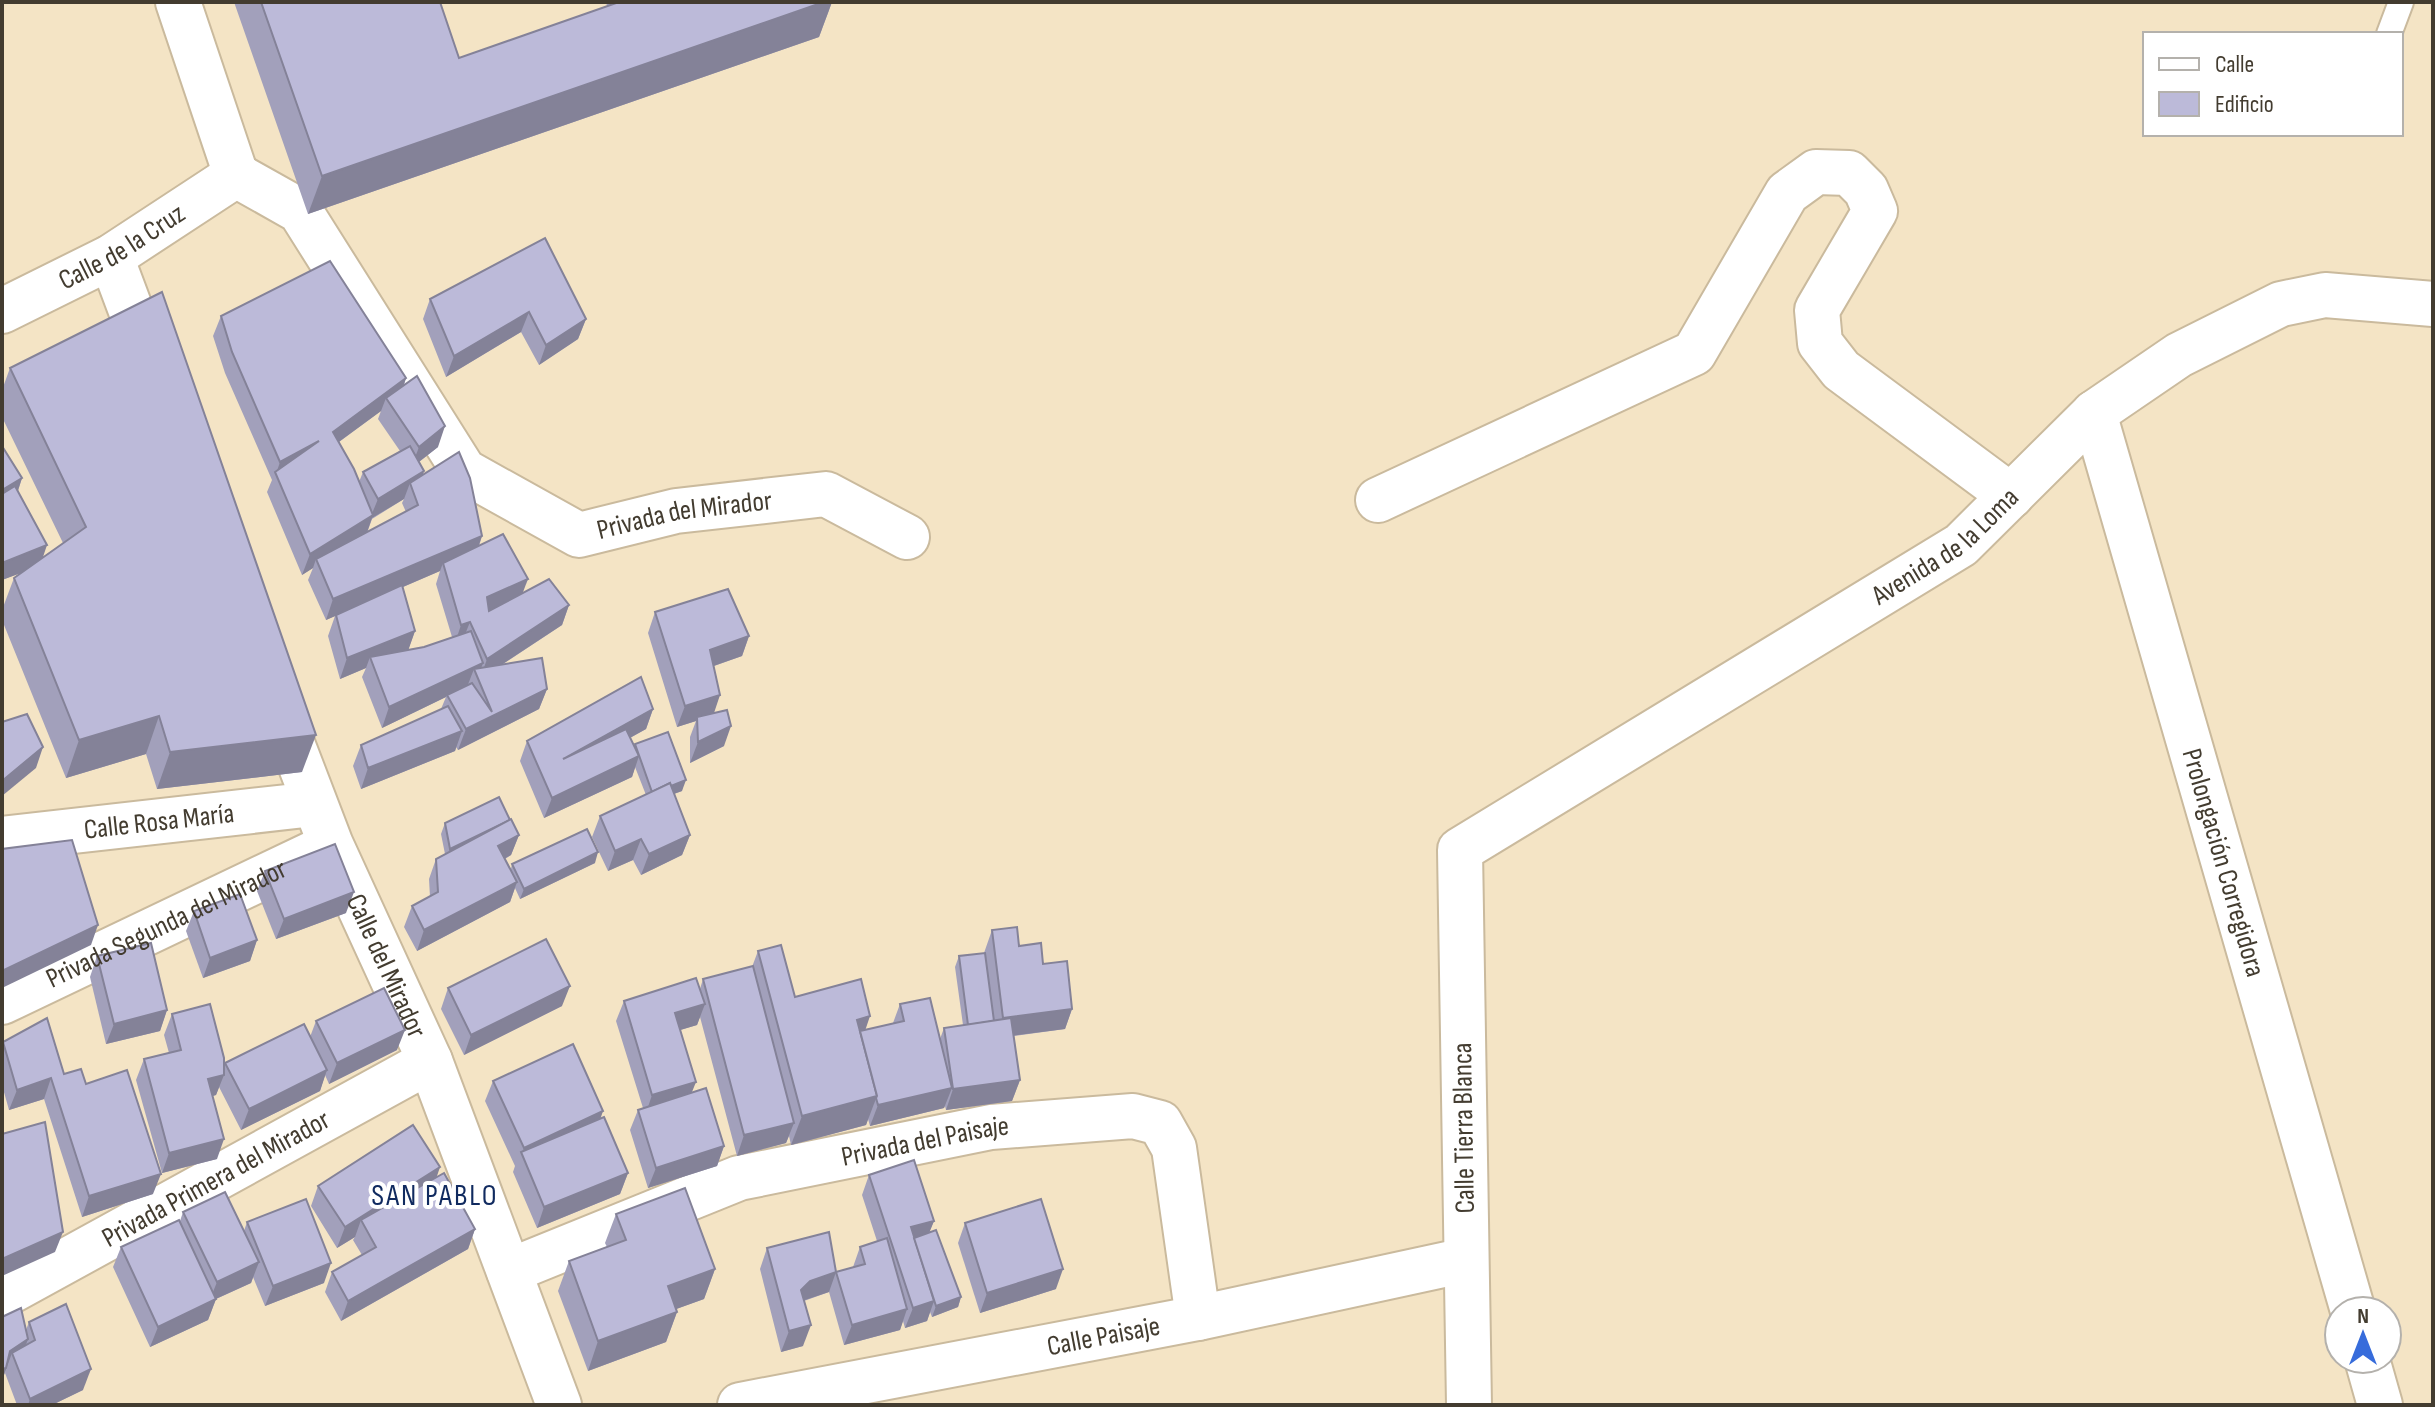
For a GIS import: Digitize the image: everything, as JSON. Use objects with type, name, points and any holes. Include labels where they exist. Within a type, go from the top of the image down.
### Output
[{"type":"street","points":[[178,2],[236,175]]},
{"type":"street","points":[[1378,500],[1694,353],[1787,193],[1816,172],[1849,173],[1866,190],[1875,211],[1817,310],[1820,343],[1841,370],[2011,496]]},
{"type":"street","name":"Calle de la Cruz","points":[[2,311],[111,257],[236,175]]},
{"type":"street","name":"Privada del Mirador","points":[[236,175],[300,211],[464,471],[579,535],[676,511],[826,494],[907,537]]},
{"type":"street","points":[[111,257],[165,403]]},
{"type":"street","name":"Avenida de la Loma","points":[[1460,850],[1961,545],[2094,413],[2179,355],[2281,304],[2325,295],[2433,304]]},
{"type":"street","name":"Prolongación Corregidora","points":[[2094,413],[2348,1295]]},
{"type":"street","name":"Calle del Mirador","points":[[269,683],[331,845],[430,1061],[559,1405]]},
{"type":"street","name":"Calle Rosa María","points":[[2,839],[314,804]]},
{"type":"street","name":"Privada Segunda del Mirador","points":[[2,1002],[331,845]]},
{"type":"street","name":"Calle Tierra Blanca","points":[[1460,850],[1469,1405]]},
{"type":"street","name":"Privada Primera del Mirador","points":[[2,1296],[430,1061]]},
{"type":"street","name":"Privada del Paisaje","points":[[509,1271],[739,1178],[991,1127],[1133,1116],[1160,1123],[1174,1148],[1198,1318]]},
{"type":"street","name":"Calle Paisaje","points":[[740,1405],[1198,1318],[1466,1260]]},
{"type":"street","points":[[2372,1375],[2380,1405]]},
{"type":"lane","points":[[2390,32],[2401,2]]},
{"type":"building","points":[[261,2],[440,2],[459,58],[619,2],[824,2],[322,176]]},
{"type":"building","points":[[545,238],[586,319],[546,345],[529,312],[454,356],[430,299]]},
{"type":"building","points":[[330,261],[406,378],[333,432],[354,469],[373,515],[310,554],[275,472],[319,441],[280,462],[232,352],[221,316]]},
{"type":"building","points":[[162,292],[316,735],[170,752],[159,716],[79,740],[14,578],[86,527],[10,368]]},
{"type":"building","points":[[417,376],[445,426],[419,447],[386,398]]},
{"type":"building","points":[[2,446],[22,478],[2,490]]},
{"type":"building","points":[[410,446],[424,471],[378,499],[363,472]]},
{"type":"building","points":[[459,452],[470,478],[482,536],[333,599],[316,559],[418,505],[410,483]]},
{"type":"building","points":[[15,486],[47,545],[2,563],[2,494]]},
{"type":"building","points":[[503,534],[528,579],[487,597],[489,611],[549,579],[569,605],[487,659],[470,622],[461,625],[443,563]]},
{"type":"building","points":[[402,585],[415,631],[347,658],[336,615]]},
{"type":"building","points":[[728,589],[749,636],[710,650],[720,695],[685,706],[655,612]]},
{"type":"building","points":[[471,631],[483,663],[389,707],[370,657],[424,647]]},
{"type":"building","points":[[542,658],[547,689],[466,729],[447,695],[472,683],[492,712],[474,669]]},
{"type":"building","points":[[641,677],[653,709],[563,759],[626,729],[639,756],[552,798],[527,741]]},
{"type":"building","points":[[448,706],[462,731],[368,768],[361,745]]},
{"type":"building","points":[[727,710],[731,726],[698,742],[697,717]]},
{"type":"building","points":[[27,714],[43,747],[2,781],[2,722]]},
{"type":"building","points":[[668,732],[686,780],[671,786],[670,783],[652,792],[635,744]]},
{"type":"building","points":[[670,783],[690,835],[649,854],[641,839],[615,851],[600,816]]},
{"type":"building","points":[[499,797],[510,820],[450,849],[445,823]]},
{"type":"building","points":[[511,819],[519,835],[498,846],[517,882],[424,930],[412,906],[438,892],[436,859]]},
{"type":"building","points":[[587,829],[598,852],[524,889],[512,864]]},
{"type":"building","points":[[72,840],[98,925],[2,971],[2,849]]},
{"type":"building","points":[[335,844],[354,892],[284,919],[265,871]]},
{"type":"building","points":[[240,894],[257,940],[210,958],[194,911]]},
{"type":"building","points":[[1017,927],[1019,946],[1041,943],[1043,964],[1067,961],[1072,1009],[1003,1018],[992,930]]},
{"type":"building","points":[[546,939],[570,986],[471,1035],[448,988]]},
{"type":"building","points":[[151,943],[167,1010],[114,1024],[97,956]]},
{"type":"building","points":[[781,945],[795,997],[861,979],[870,1016],[857,1020],[877,1096],[802,1116],[758,951]]},
{"type":"building","points":[[985,953],[994,1021],[968,1025],[959,956]]},
{"type":"building","points":[[753,966],[794,1123],[744,1135],[703,979]]},
{"type":"building","points":[[696,978],[705,1004],[675,1013],[696,1082],[652,1095],[624,1001]]},
{"type":"building","points":[[384,988],[405,1030],[337,1063],[316,1021]]},
{"type":"building","points":[[930,998],[952,1088],[878,1105],[860,1031],[904,1021],[900,1004]]},
{"type":"building","points":[[210,1004],[224,1058],[224,1075],[208,1079],[224,1139],[169,1153],[144,1059],[181,1050],[172,1014]]},
{"type":"building","points":[[47,1018],[64,1074],[81,1069],[86,1084],[127,1070],[161,1174],[89,1196],[51,1078],[17,1090],[3,1042]]},
{"type":"building","points":[[1011,1018],[1020,1080],[953,1089],[944,1028]]},
{"type":"building","points":[[304,1024],[327,1070],[249,1109],[225,1063]]},
{"type":"building","points":[[573,1044],[603,1111],[524,1148],[493,1081]]},
{"type":"building","points":[[706,1088],[724,1146],[656,1168],[638,1110]]},
{"type":"building","points":[[604,1117],[628,1173],[544,1207],[521,1152]]},
{"type":"building","points":[[45,1122],[63,1232],[2,1259],[2,1134]]},
{"type":"building","points":[[413,1125],[440,1167],[345,1227],[318,1186]]},
{"type":"building","points":[[914,1160],[934,1221],[911,1227],[934,1301],[913,1308],[869,1175]]},
{"type":"building","points":[[444,1173],[475,1229],[348,1301],[332,1272],[376,1247],[361,1220]]},
{"type":"building","points":[[685,1188],[715,1269],[668,1286],[677,1312],[598,1341],[569,1261],[626,1240],[616,1214]]},
{"type":"building","points":[[225,1192],[259,1262],[217,1282],[183,1212]]},
{"type":"building","points":[[306,1199],[331,1263],[273,1286],[247,1222]]},
{"type":"building","points":[[1041,1199],[1063,1269],[987,1293],[965,1223]]},
{"type":"building","points":[[179,1220],[216,1299],[158,1327],[121,1247]]},
{"type":"building","points":[[936,1230],[961,1297],[936,1306],[914,1238]]},
{"type":"building","points":[[829,1232],[836,1272],[810,1281],[801,1290],[811,1325],[789,1331],[767,1248]]},
{"type":"building","points":[[887,1238],[907,1309],[852,1325],[836,1272],[865,1264],[860,1247]]},
{"type":"building","points":[[66,1304],[91,1369],[30,1399],[12,1353],[35,1340],[29,1322]]},
{"type":"building","points":[[21,1308],[28,1339],[10,1351],[6,1368],[2,1369],[2,1317]]},
{"type":"district","name":"SAN PABLO","points":[[435,1196]]}]
